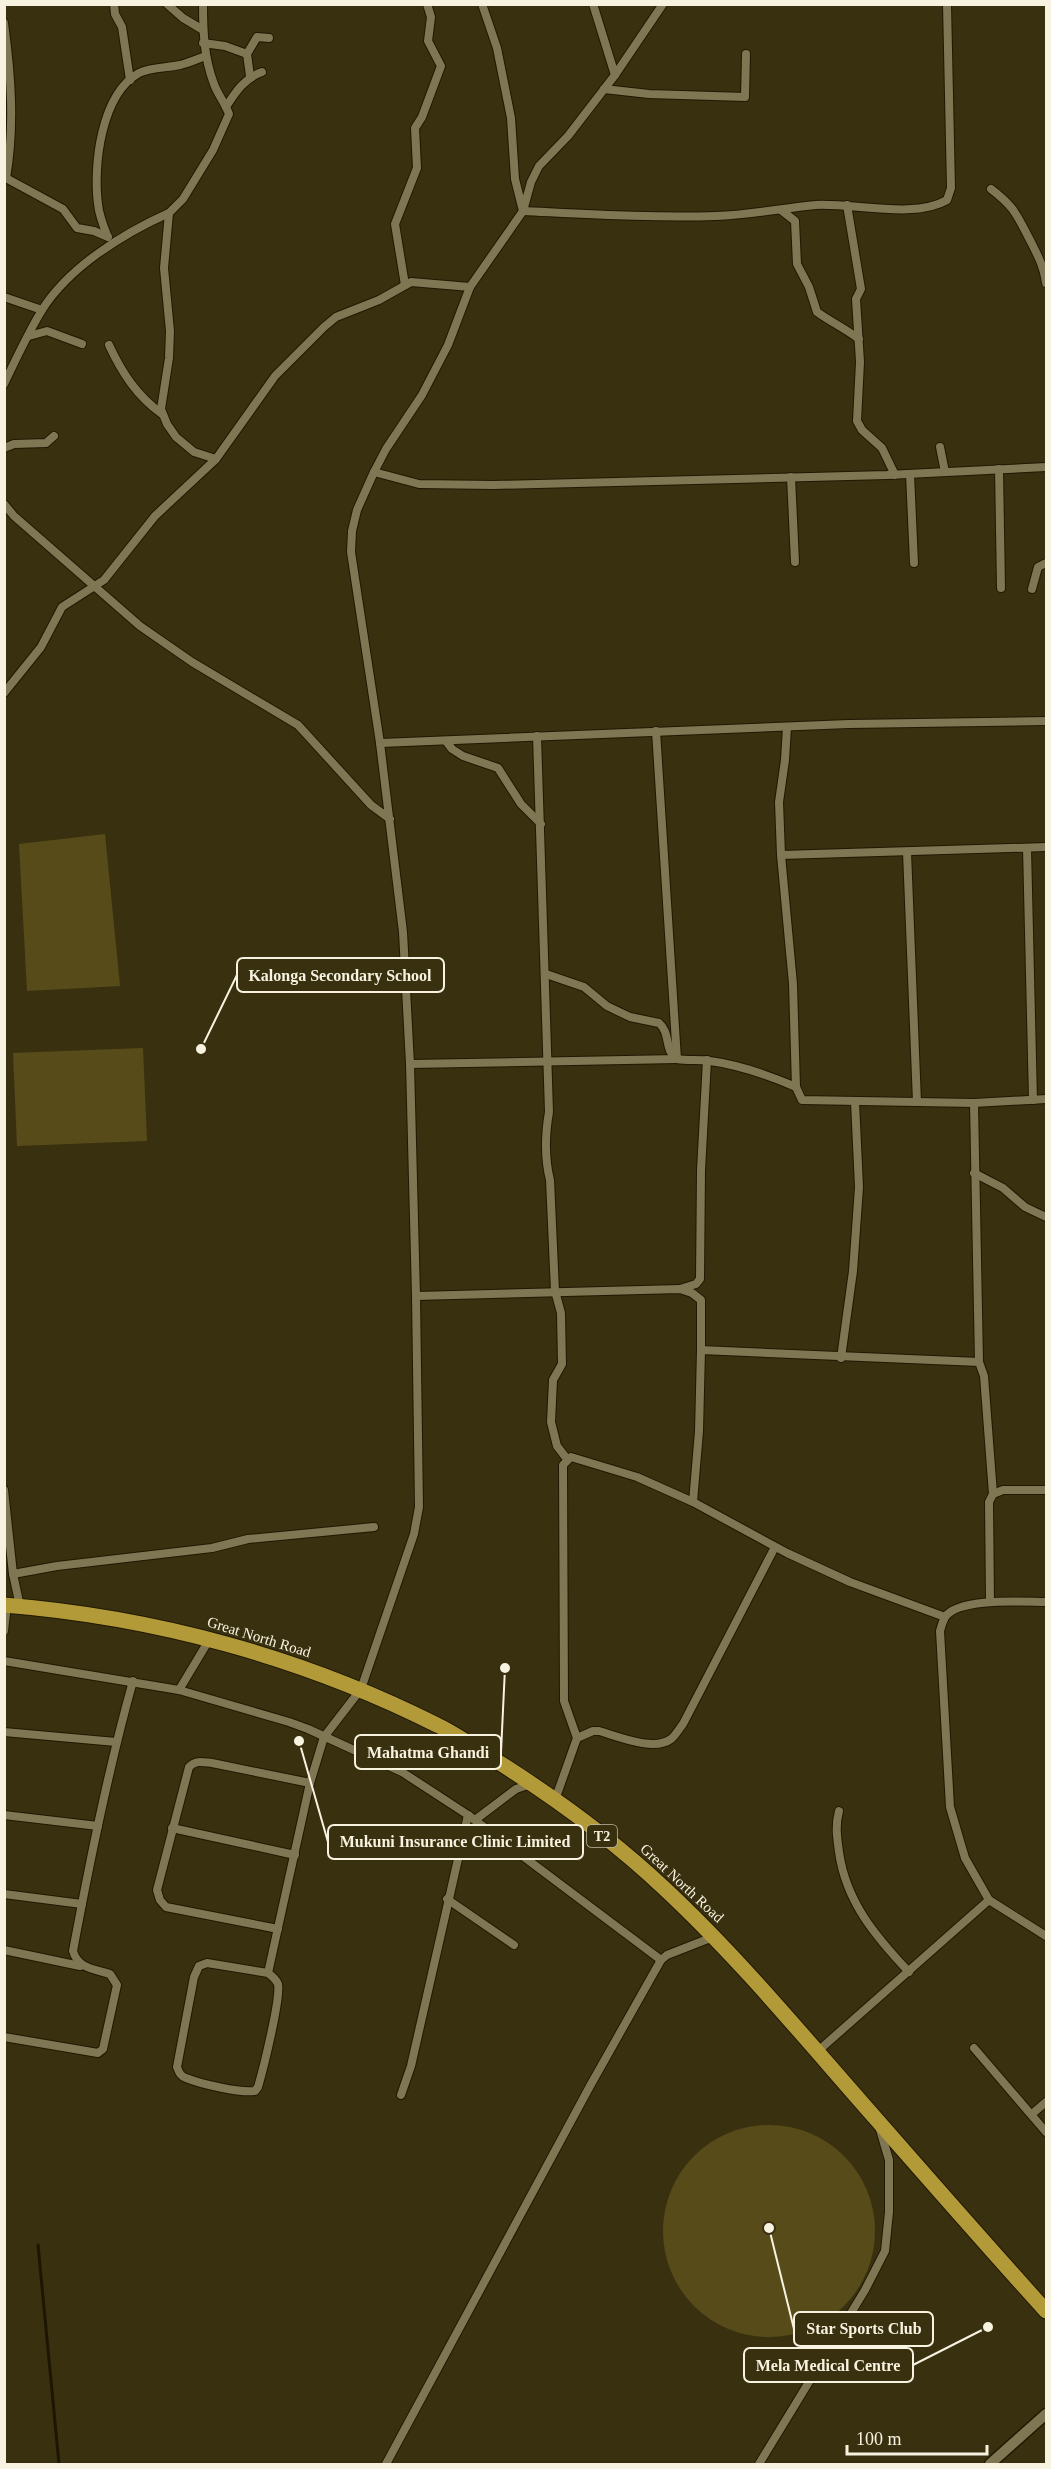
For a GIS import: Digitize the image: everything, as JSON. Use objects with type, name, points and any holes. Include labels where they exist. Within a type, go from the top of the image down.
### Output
[{"type":"highway","name":"Great North Road","points":[[11,1605],[66,1610],[133,1621],[209,1640],[361,1689],[440,1726],[532,1784],[635,1862],[666,1889],[713,1937],[818,2051],[877,2121],[1047,2311]]},
{"type":"main road","points":[[990,2464],[1047,2414]]},
{"type":"street","points":[[114,4],[122,27],[130,80]]},
{"type":"street","points":[[167,4],[183,18],[203,30]]},
{"type":"street","points":[[4,384],[42,310],[58,289],[109,239],[169,213],[183,199],[213,150],[229,114],[214,84],[203,43],[204,4]]},
{"type":"street","points":[[405,285],[395,224],[417,168],[415,128],[422,117],[441,66],[428,41],[431,17],[427,4]]},
{"type":"street","points":[[482,4],[497,48],[511,118],[515,179],[523,211]]},
{"type":"street","points":[[593,4],[615,75]]},
{"type":"street","points":[[268,1973],[310,1783],[324,1737],[361,1689],[418,1521],[416,1296],[410,1064],[403,932],[380,743],[351,552],[352,531],[357,510],[374,472],[386,449],[422,395],[448,345],[470,287],[523,211],[531,182],[539,166],[568,136],[615,75],[663,4]]},
{"type":"street","points":[[523,211],[619,216],[716,216],[816,205],[914,209],[936,206],[947,200],[951,188],[947,4]]},
{"type":"street","points":[[4,23],[13,102],[12,146],[5,178],[63,209],[77,228],[109,239]]},
{"type":"street","points":[[250,76],[247,54],[257,37],[269,38]]},
{"type":"street","points":[[203,43],[225,46],[247,54]]},
{"type":"street","points":[[604,89],[649,94],[745,96],[746,54]]},
{"type":"street","points":[[109,239],[98,204],[101,140],[105,118],[114,101],[130,80],[145,70],[181,64],[206,56]]},
{"type":"street","points":[[226,107],[250,76],[262,72]]},
{"type":"street","points":[[991,189],[1004,198],[1022,221],[1038,253],[1047,283]]},
{"type":"street","points":[[847,206],[861,289],[856,299],[859,339],[858,425],[882,448],[895,475]]},
{"type":"street","points":[[781,210],[795,220],[797,264],[809,287],[817,312],[828,317],[837,326],[843,326],[859,339]]},
{"type":"street","points":[[163,414],[162,397],[169,358],[170,331],[164,268],[169,213]]},
{"type":"street","points":[[4,693],[41,646],[62,607],[104,580],[155,516],[216,459],[275,376],[324,327],[336,317],[379,300],[411,282],[470,287]]},
{"type":"street","points":[[4,297],[42,310]]},
{"type":"street","points":[[28,336],[47,331],[81,344]]},
{"type":"street","points":[[109,345],[121,372],[150,405],[163,414],[176,437],[194,452],[216,459]]},
{"type":"street","points":[[4,448],[15,444],[46,443],[54,436]]},
{"type":"street","points":[[940,447],[945,472]]},
{"type":"street","points":[[374,472],[420,483],[441,485],[895,475],[1047,467]]},
{"type":"street","points":[[999,469],[1001,588]]},
{"type":"street","points":[[909,474],[914,563]]},
{"type":"street","points":[[791,477],[795,562]]},
{"type":"street","points":[[4,504],[14,516],[140,626],[192,662],[298,725],[371,806],[390,819]]},
{"type":"street","points":[[1032,589],[1038,567],[1047,563]]},
{"type":"street","points":[[380,743],[787,726],[1047,721]]},
{"type":"street","points":[[787,726],[779,802],[793,984],[796,1087],[802,1100],[974,1103],[1047,1099]]},
{"type":"street","points":[[656,731],[677,1059]]},
{"type":"street","points":[[537,736],[549,1112],[545,1147],[550,1180],[555,1291],[561,1313],[562,1364],[553,1380],[551,1422],[557,1446],[567,1459]]},
{"type":"street","points":[[446,741],[452,749],[463,756],[498,768],[521,804],[541,824]]},
{"type":"street","points":[[782,855],[1047,847]]},
{"type":"street","points":[[1027,848],[1033,1100]]},
{"type":"street","points":[[907,852],[917,1101]]},
{"type":"street","points":[[546,974],[584,987],[608,1006],[630,1017],[659,1023],[668,1034],[669,1051],[677,1059]]},
{"type":"street","points":[[410,1064],[707,1060],[771,1076],[796,1087]]},
{"type":"street","points":[[693,1502],[701,1350],[701,1170],[707,1060]]},
{"type":"street","points":[[841,1358],[853,1271],[859,1187],[855,1102]]},
{"type":"street","points":[[974,1103],[979,1362],[984,1376],[993,1494],[989,1502],[990,1601]]},
{"type":"street","points":[[974,1173],[1003,1188],[1025,1207],[1047,1217]]},
{"type":"street","points":[[416,1296],[680,1289],[700,1282]]},
{"type":"street","points":[[680,1289],[692,1293],[700,1300]]},
{"type":"street","points":[[701,1350],[841,1358],[979,1362]]},
{"type":"street","points":[[555,1800],[577,1738],[564,1701],[563,1465],[571,1457],[637,1478],[693,1502],[775,1547],[850,1582],[945,1617]]},
{"type":"street","points":[[993,1494],[1003,1490],[1047,1491]]},
{"type":"street","points":[[4,1491],[13,1574],[11,1605],[4,1631]]},
{"type":"street","points":[[13,1574],[212,1548],[248,1539],[374,1527]]},
{"type":"street","points":[[577,1738],[593,1731],[645,1744],[658,1744],[670,1740],[683,1724],[775,1547]]},
{"type":"street","points":[[1047,1602],[990,1601],[956,1609],[945,1617],[940,1631],[950,1807],[965,1858],[989,1900],[1047,1936]]},
{"type":"street","points":[[179,1690],[209,1640]]},
{"type":"street","points":[[4,1661],[179,1690],[290,1722],[402,1772],[472,1818],[662,1960]]},
{"type":"street","points":[[83,1966],[76,1960],[73,1951],[116,1742],[133,1681]]},
{"type":"street","points":[[4,1732],[116,1742]]},
{"type":"street","points":[[278,1929],[166,1907],[160,1900],[158,1890],[189,1767],[198,1761],[310,1783]]},
{"type":"street","points":[[401,2095],[411,2066],[447,1899],[472,1818],[516,1789],[532,1784]]},
{"type":"street","points":[[839,1811],[835,1826],[841,1867],[851,1894],[864,1920],[909,1972]]},
{"type":"street","points":[[4,1815],[98,1826]]},
{"type":"street","points":[[172,1828],[295,1855]]},
{"type":"street","points":[[4,1894],[82,1904]]},
{"type":"street","points":[[447,1899],[514,1945]]},
{"type":"street","points":[[818,2051],[989,1900]]},
{"type":"street","points":[[386,2464],[662,1960],[667,1954],[713,1937]]},
{"type":"street","points":[[4,1950],[83,1966],[110,1974],[117,1985],[103,2049],[98,2053],[4,2037]]},
{"type":"street","points":[[207,1963],[268,1973],[275,1978],[278,1988],[268,2047],[255,2091],[224,2087],[185,2078],[179,2074],[177,2067],[194,1977],[199,1966],[207,1963]]},
{"type":"street","points":[[974,2048],[1047,2132]]},
{"type":"street","points":[[1032,2114],[1047,2102]]},
{"type":"street","points":[[759,2464],[856,2306],[879,2267],[885,2251],[889,2212],[889,2160],[877,2121]]},
{"type":"shaded area","points":[[105,834],[120,986],[27,991],[19,844]]},
{"type":"shaded area","points":[[143,1048],[147,1141],[17,1146],[13,1053]]},
{"type":"shaded area","points":[[769,2125],[790,2127],[809,2133],[828,2143],[844,2156],[857,2172],[867,2191],[873,2210],[875,2231],[873,2252],[867,2271],[857,2290],[844,2306],[828,2319],[809,2329],[790,2335],[769,2337],[748,2335],[729,2329],[710,2319],[694,2306],[681,2290],[671,2271],[665,2252],[663,2231],[665,2210],[671,2191],[681,2172],[694,2156],[710,2143],[729,2133],[748,2127]]},
{"type":"waterway","points":[[38,2245],[59,2464]]},
{"type":"place","name":"Kalonga Secondary School","points":[[201,1049]]},
{"type":"place","name":"Mahatma Ghandi","points":[[505,1668]]},
{"type":"place","name":"Mukuni Insurance Clinic Limited","points":[[299,1741]]},
{"type":"place","name":"Star Sports Club","points":[[769,2228]]},
{"type":"place","name":"Mela Medical Centre","points":[[988,2327]]}]
